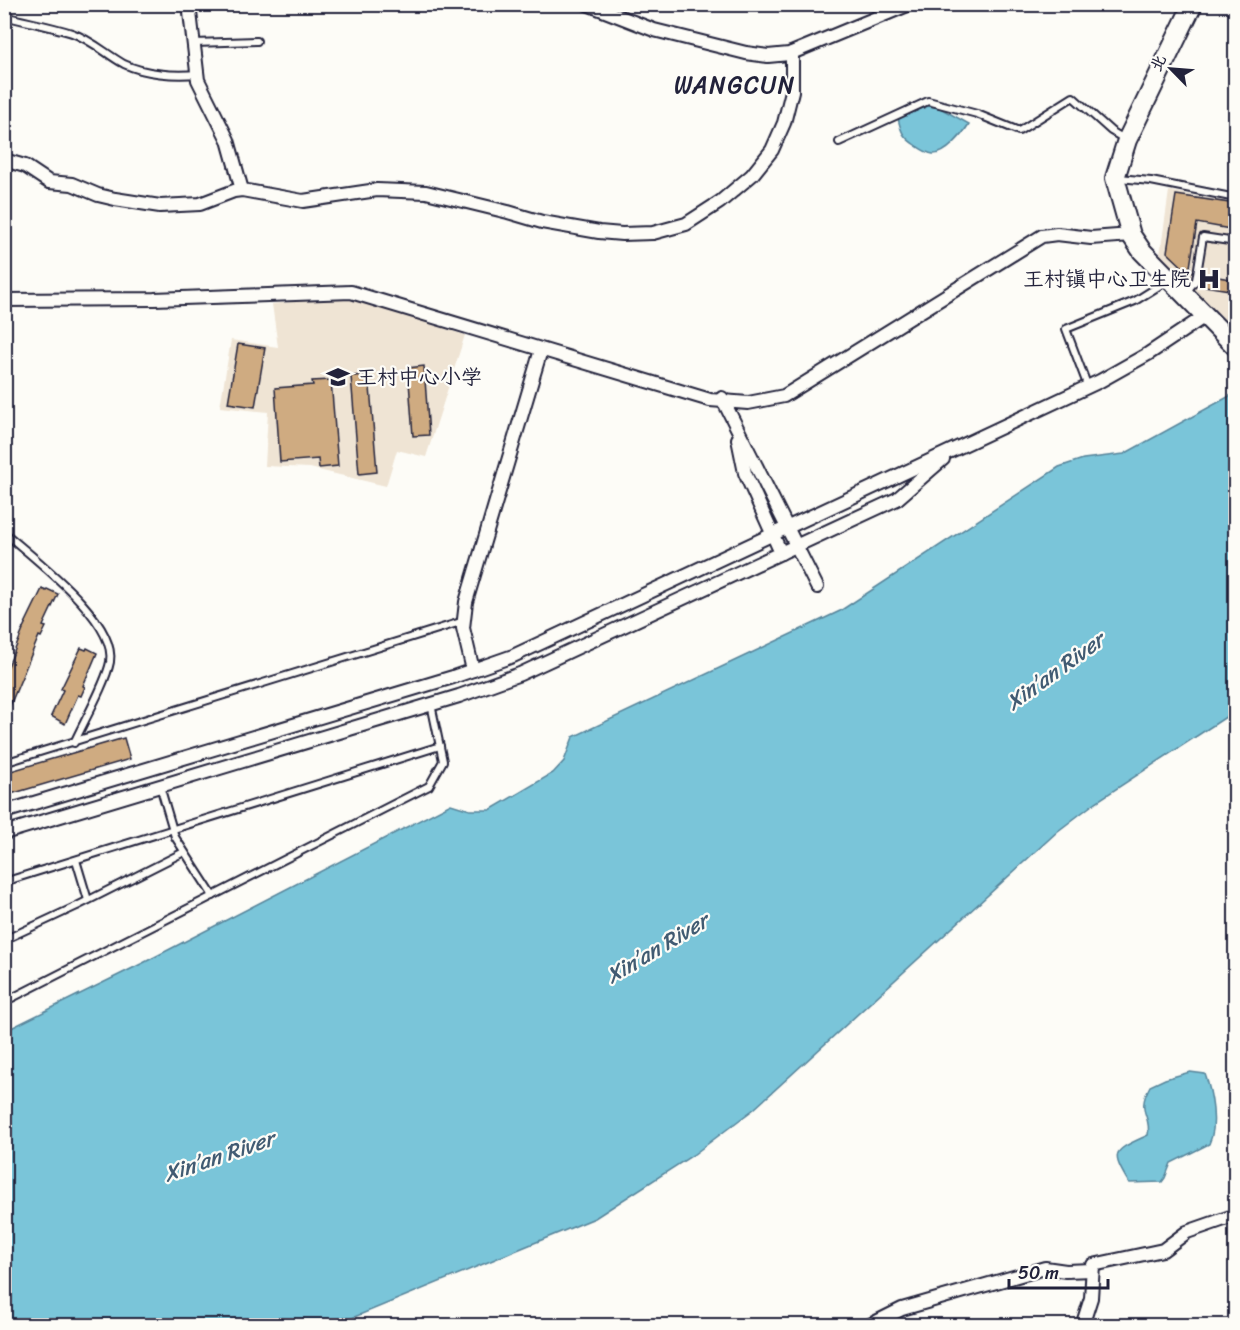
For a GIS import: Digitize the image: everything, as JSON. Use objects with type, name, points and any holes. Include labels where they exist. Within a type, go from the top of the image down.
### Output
[{"type":"main road","points":[[1193,4],[1127,140],[1115,178],[1131,235],[1142,251],[1230,342]]},
{"type":"street","points":[[189,4],[197,74],[228,140],[242,190]]},
{"type":"street","points":[[587,4],[654,30],[746,53],[768,56],[792,53],[910,4]]},
{"type":"street","points":[[4,160],[25,166],[49,182],[72,184],[114,199],[160,206],[200,204],[242,190],[303,201],[377,190],[426,192],[542,222],[599,232],[652,233],[686,224],[720,202],[752,175],[772,150],[784,123],[792,92],[792,53]]},
{"type":"street","points":[[4,300],[154,299],[351,292],[710,400],[760,402],[784,396],[1042,236],[1057,234],[1091,238],[1131,235]]},
{"type":"street","points":[[4,812],[473,670],[538,645],[1088,387],[1148,354],[1205,316]]},
{"type":"street","points":[[473,670],[463,628],[466,602],[541,350]]},
{"type":"street","points":[[726,400],[745,473],[781,553]]},
{"type":"street","points":[[726,400],[817,587]]},
{"type":"street","points":[[4,833],[494,684],[545,663],[897,499],[957,447]]},
{"type":"street","points":[[1082,1326],[1091,1298],[1093,1265],[1163,1250],[1188,1232],[1236,1215]]},
{"type":"street","points":[[868,1326],[902,1309],[1045,1268],[1066,1271],[1092,1269]]},
{"type":"lane","points":[[4,16],[73,33],[123,63],[134,67],[157,73],[197,74]]},
{"type":"lane","points":[[193,43],[257,40]]},
{"type":"lane","points":[[839,142],[928,100],[977,114],[1019,131],[1072,97],[1111,131],[1127,140]]},
{"type":"lane","points":[[1115,178],[1151,181],[1236,198]]},
{"type":"lane","points":[[1184,294],[1196,280],[1203,237],[1236,242]]},
{"type":"lane","points":[[1088,387],[1066,329],[1135,301],[1169,279]]},
{"type":"lane","points":[[4,532],[75,596],[105,632],[110,654],[108,668],[75,742]]},
{"type":"lane","points":[[4,763],[464,621]]},
{"type":"lane","points":[[4,1002],[429,786],[443,760],[431,704]]},
{"type":"lane","points":[[4,882],[440,746]]},
{"type":"lane","points":[[160,786],[173,830],[184,852],[213,896]]},
{"type":"lane","points":[[4,939],[184,852]]},
{"type":"lane","points":[[76,860],[88,900]]},
{"type":"shaded area","name":"王村镇中心卫生院","points":[[1169,191],[1235,203],[1235,333],[1160,255]]},
{"type":"shaded area","name":"王村中心小学","points":[[349,296],[465,335],[426,457],[397,450],[386,486],[310,468],[265,466],[268,412],[220,407],[231,340],[278,347],[272,304]]},
{"type":"water","points":[[928,106],[940,108],[969,124],[954,143],[943,151],[933,154],[926,152],[905,137],[898,118]]},
{"type":"water","name":"Xin’an River","points":[[1235,393],[1235,711],[1096,802],[1058,831],[754,1109],[693,1155],[595,1218],[335,1325],[5,1325],[5,1031],[143,963],[451,804],[470,810],[490,810],[553,773],[564,761],[573,737],[840,611],[1059,467],[1083,459],[1124,454]]},
{"type":"water","points":[[1190,1072],[1205,1074],[1208,1082],[1214,1119],[1209,1144],[1171,1163],[1162,1182],[1129,1183],[1119,1164],[1118,1153],[1148,1135],[1149,1128],[1144,1102],[1150,1086]]},
{"type":"building","points":[[1176,195],[1236,204],[1236,230],[1197,223],[1189,273],[1167,252]]},
{"type":"building","points":[[1206,275],[1236,280],[1236,291],[1204,286]]},
{"type":"building","points":[[238,344],[265,348],[255,407],[228,403]]},
{"type":"building","points":[[424,366],[429,435],[413,436],[408,368]]},
{"type":"building","points":[[369,375],[377,472],[359,474],[351,376]]},
{"type":"building","points":[[331,380],[338,466],[319,468],[318,459],[280,462],[275,388],[313,385],[312,381]]},
{"type":"building","points":[[42,589],[58,594],[43,626],[46,627],[41,637],[39,636],[4,720],[4,676],[22,630]]},
{"type":"building","points":[[81,648],[97,653],[81,696],[78,695],[65,724],[51,716]]},
{"type":"building","points":[[124,738],[130,759],[4,796],[4,773]]},
{"type":"place","name":"王村镇中心卫生院","points":[[1209,279]]},
{"type":"place","name":"王村中心小学","points":[[338,377]]},
{"type":"district","name":"WANGCUN","points":[[735,85]]}]
